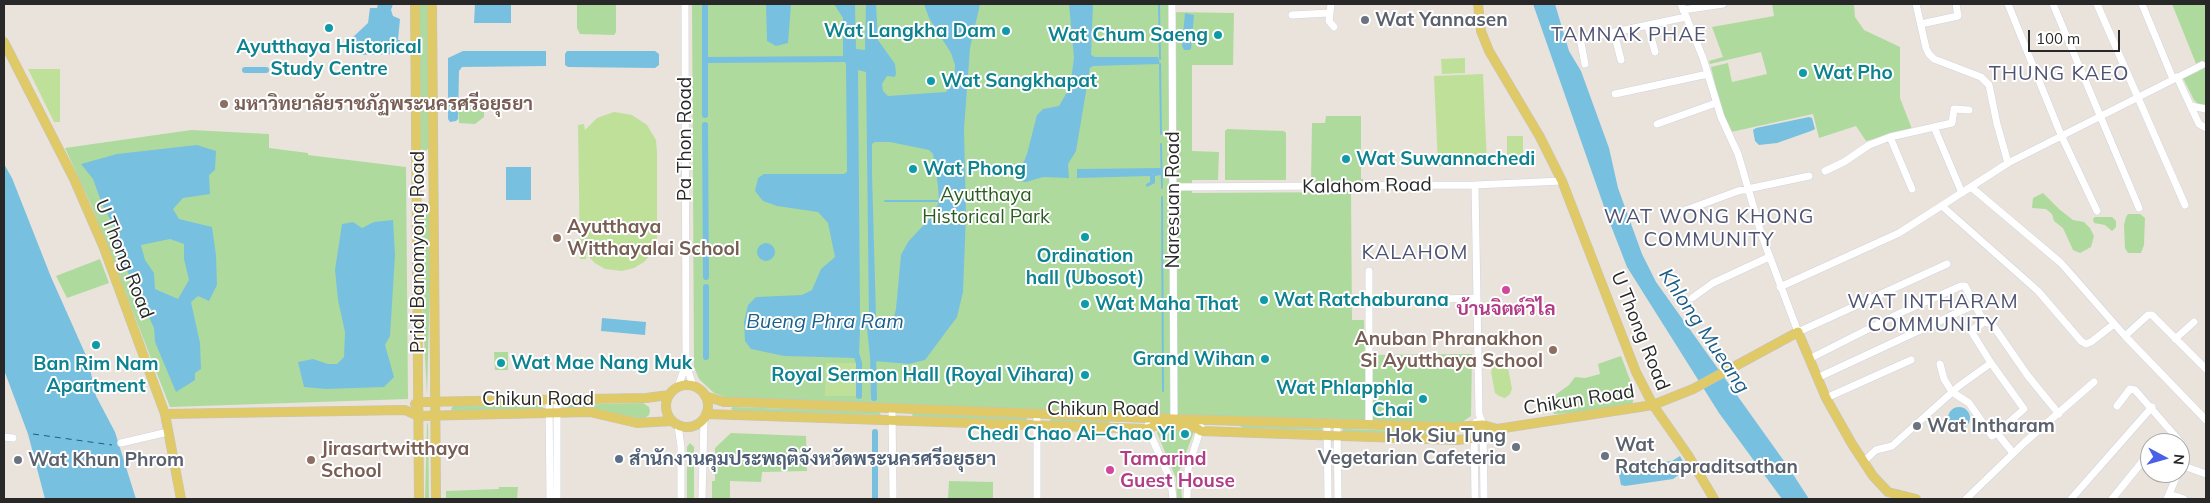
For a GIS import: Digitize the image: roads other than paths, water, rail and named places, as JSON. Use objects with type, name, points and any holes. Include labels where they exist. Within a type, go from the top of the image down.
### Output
[{"type":"main road","name":"Pridi Banomyong Road","points":[[415,4],[419,499]]},
{"type":"main road","name":"Pridi Banomyong Road","points":[[432,4],[436,499]]},
{"type":"main road","name":"U Thong Road","points":[[1478,4],[1481,31],[1489,51],[1540,137],[1562,181],[1636,372],[1653,405],[1683,447],[1714,499]]},
{"type":"main road","name":"U Thong Road","points":[[4,42],[74,180],[95,226],[165,414],[181,499]]},
{"type":"main road","points":[[416,150],[427,154],[433,150]]},
{"type":"main road","points":[[416,203],[422,200],[433,203]]},
{"type":"main road","points":[[1798,332],[1826,398],[1863,462],[1881,486],[1888,492],[1916,499]]},
{"type":"main road","name":"Chikun Road","points":[[705,396],[724,402],[1148,418],[1194,426],[1201,431],[1440,440],[1479,438],[1497,429],[1653,405],[1693,389],[1798,332]]},
{"type":"main road","points":[[693,386],[705,396],[707,405],[705,416],[693,426],[675,423],[667,414],[666,406],[669,395],[678,387],[693,386]]},
{"type":"main road","name":"Chikun Road","points":[[418,402],[646,398],[669,395]]},
{"type":"main road","points":[[405,410],[418,402]]},
{"type":"main road","name":"Chikun Road","points":[[165,414],[405,410],[418,416],[590,412],[637,423],[675,423]]},
{"type":"main road","name":"Chikun Road","points":[[705,416],[1148,429],[1157,425],[1202,419],[1458,427],[1479,425],[1497,429]]},
{"type":"street","name":"Pa Thon Road","points":[[684,4],[686,364],[693,386]]},
{"type":"street","name":"Naresuan Road","points":[[1172,4],[1174,422]]},
{"type":"street","points":[[1330,4],[1330,21],[1334,27]]},
{"type":"street","points":[[1585,64],[1581,41],[1648,26],[1683,10],[1723,4]]},
{"type":"street","points":[[1916,4],[1926,48],[1934,59],[1986,80],[1989,85],[2008,163]]},
{"type":"street","points":[[1921,24],[1958,16],[1956,4]]},
{"type":"street","points":[[2008,4],[2061,135],[2097,211]]},
{"type":"street","points":[[2053,4],[2139,208]]},
{"type":"street","points":[[2097,4],[2136,98],[2185,204]]},
{"type":"street","points":[[2142,4],[2198,124],[2206,128]]},
{"type":"street","points":[[1683,10],[1708,74],[1716,103],[1738,154],[1769,257],[1798,332],[1947,264]]},
{"type":"street","points":[[1292,15],[1329,13]]},
{"type":"street","points":[[1648,26],[1655,52]]},
{"type":"street","points":[[1614,33],[1621,60]]},
{"type":"street","points":[[1780,287],[1899,233],[2008,163],[2202,65]]},
{"type":"street","points":[[1615,94],[1708,74]]},
{"type":"street","points":[[1657,124],[1716,103]]},
{"type":"street","points":[[2191,106],[2206,109]]},
{"type":"street","points":[[1826,171],[1844,162],[1865,147],[1890,137],[1952,123],[1954,109],[1969,110]]},
{"type":"street","points":[[1934,127],[1962,193]]},
{"type":"street","points":[[1890,137],[1912,190]]},
{"type":"street","points":[[1678,213],[1729,194],[1809,176]]},
{"type":"street","name":"Kalahom Road","points":[[1173,187],[1475,185],[1562,181]]},
{"type":"street","points":[[1475,185],[1479,414],[1475,499]]},
{"type":"street","points":[[1971,187],[2061,263],[2125,336],[2206,420]]},
{"type":"street","points":[[1942,206],[2038,291],[2081,341],[2086,344],[2091,342],[2114,324]]},
{"type":"street","points":[[1692,298],[1713,283],[1769,257]]},
{"type":"street","points":[[1369,271],[1369,424]]},
{"type":"street","points":[[1809,359],[1902,312],[1961,286],[1965,286],[1984,322],[1992,324],[2028,376],[2059,414]]},
{"type":"street","points":[[1368,301],[1477,298]]},
{"type":"street","points":[[1817,378],[1974,305]]},
{"type":"street","points":[[2125,336],[2148,316],[2152,315],[2206,369]]},
{"type":"street","points":[[1940,364],[1944,379],[1952,392],[1970,403],[1992,436],[2024,409],[1971,331],[1984,322]]},
{"type":"street","points":[[2175,339],[2194,322]]},
{"type":"street","points":[[1826,398],[1911,360]]},
{"type":"street","points":[[1863,462],[1876,450],[1892,446],[1952,392],[1991,363]]},
{"type":"street","name":"Pa Thon Road","points":[[678,387],[686,364]]},
{"type":"street","points":[[1966,499],[2013,453],[2094,382]]},
{"type":"street","points":[[2117,406],[2132,388],[2152,407],[2173,433]]},
{"type":"street","points":[[550,499],[553,400]]},
{"type":"street","points":[[2072,499],[2152,407]]},
{"type":"street","points":[[892,408],[893,499]]},
{"type":"street","points":[[553,413],[557,499]]},
{"type":"street","points":[[1037,414],[1037,499]]},
{"type":"street","points":[[702,499],[705,416]]},
{"type":"street","points":[[1148,418],[1148,429],[1171,481],[1172,499]]},
{"type":"street","points":[[1187,499],[1188,470],[1201,431],[1202,419]]},
{"type":"street","points":[[675,423],[681,448],[681,499]]},
{"type":"street","points":[[1327,423],[1332,436],[1338,499]]},
{"type":"street","points":[[1328,499],[1332,436],[1337,423]]},
{"type":"street","points":[[121,443],[168,432]]},
{"type":"street","points":[[1997,433],[2013,453]]},
{"type":"street","points":[[4,437],[13,438]]},
{"type":"street","points":[[1479,438],[1484,499]]},
{"type":"street","points":[[2112,499],[2140,464]]},
{"type":"street","points":[[2190,469],[2206,474]]},
{"type":"street","points":[[2174,483],[2168,497],[2184,499]]},
{"type":"water","points":[[378,4],[393,4],[391,10],[393,16],[400,19],[398,40],[400,40],[401,54],[349,55],[349,52],[357,48],[352,38],[368,23],[370,8],[377,8]]},
{"type":"water","points":[[475,4],[511,4],[511,23],[474,23]]},
{"type":"water","points":[[766,4],[791,4],[788,43],[776,46],[767,41]]},
{"type":"water","name":"Bueng Phra Ram","points":[[834,4],[855,4],[856,49],[865,50],[866,4],[876,4],[878,40],[895,64],[895,77],[887,76],[882,84],[883,91],[888,96],[946,92],[954,82],[955,65],[951,53],[929,18],[924,4],[980,4],[970,48],[964,129],[966,214],[963,292],[957,317],[925,360],[909,364],[874,361],[870,357],[867,328],[860,329],[859,354],[856,358],[784,356],[751,349],[745,341],[744,322],[748,305],[756,297],[802,295],[812,290],[821,269],[835,257],[828,223],[818,212],[777,206],[763,201],[755,191],[758,178],[764,174],[844,174],[847,172],[846,65],[843,55],[843,18]],"holes":[[[858,70],[866,72],[869,317],[867,319],[861,319],[860,316]],[[875,142],[890,142],[929,150],[933,154],[938,186],[939,202],[932,216],[908,242],[901,255],[896,309],[894,317],[890,322],[882,322],[876,317],[872,174],[872,144]]]},
{"type":"water","points":[[1069,4],[1093,4],[1091,55],[1095,57],[1158,57],[1160,64],[1093,66],[1090,68],[1076,151],[1068,164],[1069,178],[1043,177],[1026,182],[1020,181],[1018,176],[1027,154],[1037,115],[1043,109],[1059,106],[1070,87],[1074,58]]},
{"type":"water","points":[[1533,4],[1555,4],[1569,51],[1581,71],[1609,148],[1618,188],[1642,254],[1656,282],[1789,468],[1809,499],[1782,499],[1719,413],[1627,267]]},
{"type":"water","points":[[1185,13],[1194,15],[1191,49],[1189,50],[1184,50],[1182,46]]},
{"type":"water","points":[[463,51],[546,51],[546,66],[462,67],[459,71],[458,119],[450,122],[448,119],[448,58]]},
{"type":"water","points":[[567,51],[655,51],[659,54],[659,65],[655,68],[568,67],[565,65],[565,54]]},
{"type":"water","points":[[1809,117],[1812,118],[1815,129],[1811,131],[1777,143],[1759,145],[1755,141],[1753,130],[1756,128]]},
{"type":"water","points":[[197,145],[216,151],[215,170],[209,175],[210,194],[183,198],[173,209],[179,219],[212,227],[216,255],[217,285],[209,301],[198,296],[191,302],[200,343],[201,369],[195,373],[195,380],[176,392],[155,342],[154,328],[117,249],[117,232],[102,204],[93,179],[81,164],[117,154]],"holes":[[[170,239],[184,244],[184,259],[189,280],[178,299],[155,289],[154,273],[145,260],[141,245]]]},
{"type":"water","points":[[4,164],[12,178],[51,277],[88,360],[96,396],[115,432],[136,499],[45,499],[28,434],[4,370]]},
{"type":"water","points":[[506,167],[531,167],[531,200],[506,200]]},
{"type":"water","points":[[1161,168],[1161,175],[1155,176],[1155,183],[1146,187],[1146,184],[1150,182],[1150,176],[1077,178],[1077,169]]},
{"type":"water","points":[[393,220],[395,255],[390,336],[385,345],[394,377],[384,387],[326,389],[304,387],[298,362],[313,359],[328,364],[337,364],[344,357],[345,332],[338,300],[335,270],[342,224],[353,222],[362,228],[374,222]]},
{"type":"water","points":[[766,243],[772,246],[775,252],[772,258],[766,261],[760,258],[757,252],[760,246]]},
{"type":"water","points":[[602,318],[646,322],[645,335],[601,331]]},
{"type":"water","points":[[1959,407],[1967,410],[1970,418],[1967,426],[1959,429],[1951,426],[1948,418],[1951,410]]},
{"type":"water","points":[[1680,456],[1687,469],[1673,479],[1621,485],[1618,470],[1621,467],[1672,461]]},
{"type":"waterway","points":[[705,4],[705,115]]},
{"type":"waterway","points":[[1159,4],[1160,59]]},
{"type":"waterway","points":[[705,60],[851,59]]},
{"type":"waterway","points":[[1160,64],[1161,134]]},
{"type":"waterway","points":[[245,70],[266,70]]},
{"type":"waterway","points":[[705,125],[706,277]]},
{"type":"waterway","points":[[1161,144],[1162,188]]},
{"type":"waterway","points":[[1162,197],[1163,391]]},
{"type":"waterway","points":[[885,201],[941,201]]},
{"type":"waterway","points":[[706,287],[706,357]]},
{"type":"waterway","points":[[855,350],[859,363],[859,396]]},
{"type":"waterway","points":[[873,352],[874,398]]},
{"type":"waterway","points":[[875,432],[875,499]]},
{"type":"place","name":"Wat Yannasen","points":[[1365,20]]},
{"type":"place","name":"Ayutthaya Historical Study Centre","points":[[329,28]]},
{"type":"place","name":"Wat Langkha Dam","points":[[1006,31]]},
{"type":"place","name":"Wat Chum Saeng","points":[[1218,35]]},
{"type":"place","name":"Wat Pho","points":[[1803,73]]},
{"type":"place","name":"Wat Sangkhapat","points":[[931,81]]},
{"type":"place","name":"มหาวิทยาลัยราชภัฏพระนครศรีอยุธยา","points":[[224,104]]},
{"type":"place","name":"Wat Suwannachedi","points":[[1346,159]]},
{"type":"place","name":"Wat Phong","points":[[913,169]]},
{"type":"place","name":"Ordination hall (Ubosot)","points":[[1085,237]]},
{"type":"place","name":"Ayutthaya Witthayalai School","points":[[557,238]]},
{"type":"place","name":"บ้านจิตต์วิไล","points":[[1506,290]]},
{"type":"place","name":"Wat Ratchaburana","points":[[1264,300]]},
{"type":"place","name":"Wat Maha That","points":[[1085,304]]},
{"type":"place","name":"Ban Rim Nam Apartment","points":[[96,345]]},
{"type":"place","name":"Anuban Phranakhon Si Ayutthaya School","points":[[1553,350]]},
{"type":"place","name":"Grand Wihan","points":[[1265,359]]},
{"type":"place","name":"Wat Mae Nang Muk","points":[[501,363]]},
{"type":"place","name":"Royal Sermon Hall (Royal Vihara)","points":[[1085,375]]},
{"type":"place","name":"Wat Phlapphla Chai","points":[[1423,399]]},
{"type":"place","name":"Wat Intharam","points":[[1917,426]]},
{"type":"place","name":"Chedi Chao Ai–Chao Yi","points":[[1185,434]]},
{"type":"place","name":"Hok Siu Tung Vegetarian Cafeteria","points":[[1516,447]]},
{"type":"place","name":"Wat Ratchapraditsathan","points":[[1605,456]]},
{"type":"place","name":"สำนักงานคุมประพฤติจังหวัดพระนครศรีอยุธยา","points":[[619,459]]},
{"type":"place","name":"Wat Khun Phrom","points":[[18,460]]},
{"type":"place","name":"Jirasartwitthaya School","points":[[311,460]]},
{"type":"place","name":"Tamarind Guest House","points":[[1110,470]]},
{"type":"district","name":"TAMNAK PHAE","points":[[1629,35]]},
{"type":"district","name":"THUNG KAEO","points":[[2059,74]]},
{"type":"district","name":"WAT WONG KHONG COMMUNITY","points":[[1709,228]]},
{"type":"district","name":"KALAHOM","points":[[1415,253]]},
{"type":"district","name":"WAT INTHARAM COMMUNITY","points":[[1933,314]]},
{"type":"park label","name":"Ayutthaya Historical Park","points":[[986,206]]},
{"type":"water label","name":"Khlong Mueang","points":[[1704,331]]}]
